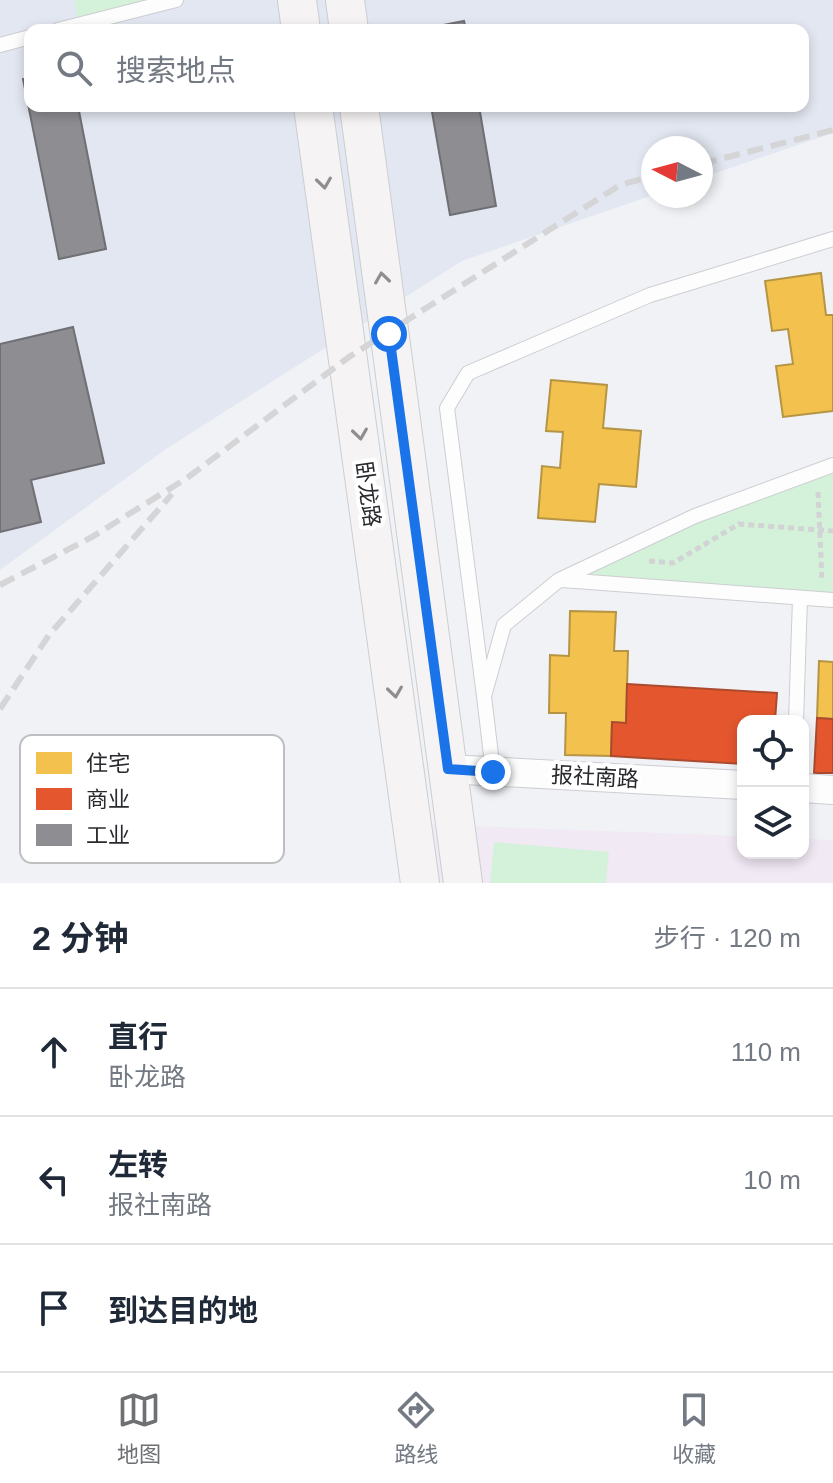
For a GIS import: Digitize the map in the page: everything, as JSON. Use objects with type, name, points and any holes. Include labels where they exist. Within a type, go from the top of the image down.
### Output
[{"type":"main road","points":[[297,0],[300,24]]},
{"type":"main road","points":[[345,0],[348,24]]},
{"type":"main road","name":"卧龙路","points":[[314,112],[420,883]]},
{"type":"main road","name":"卧龙路","points":[[360,112],[463,883]]},
{"type":"street","name":"报社南路","points":[[448,769],[737,785]]},
{"type":"street","points":[[809,788],[833,790]]},
{"type":"lane","points":[[82,24],[176,0]]},
{"type":"lane","points":[[0,45],[24,39]]},
{"type":"lane","points":[[493,772],[447,408],[468,373],[650,295],[833,239]]},
{"type":"lane","points":[[484,696],[504,625],[559,580],[695,516],[833,465]]},
{"type":"lane","points":[[559,580],[828,600]]},
{"type":"lane","points":[[796,715],[800,598]]},
{"type":"path","points":[[817,471],[818,529],[828,600]]},
{"type":"path","points":[[644,540],[646,561],[673,563],[739,524],[833,531]]},
{"type":"shaded area","points":[[0,0],[833,0],[833,133],[713,174],[713,136],[641,136],[641,199],[462,261],[166,449],[0,570]]},
{"type":"shaded area","points":[[413,824],[737,836],[737,859],[809,859],[809,839],[833,840],[833,883],[420,883]]},
{"type":"green space","points":[[74,0],[176,0],[83,24],[79,24]]},
{"type":"green space","points":[[833,465],[833,600],[559,580]]},
{"type":"green space","points":[[494,842],[609,852],[606,883],[490,883]]},
{"type":"building: 住宅","points":[[821,273],[826,315],[833,315],[833,411],[783,417],[776,366],[793,364],[788,329],[772,331],[765,281]]},
{"type":"building: 住宅","points":[[551,380],[607,385],[603,428],[641,431],[636,487],[599,484],[595,522],[538,518],[542,466],[560,468],[563,432],[546,431]]},
{"type":"building: 住宅","points":[[570,611],[616,612],[614,651],[628,651],[626,723],[612,722],[611,756],[565,755],[566,713],[549,713],[550,655],[569,656]]},
{"type":"building: 住宅","points":[[819,661],[833,662],[833,719],[817,718]]},
{"type":"building: 商业","points":[[627,684],[777,693],[775,715],[737,715],[737,764],[611,756],[612,722],[626,723]]},
{"type":"building: 商业","points":[[817,718],[833,719],[833,773],[814,773]]},
{"type":"building: 工业","points":[[30,112],[79,112],[106,249],[59,259]]},
{"type":"building: 工业","points":[[432,112],[480,112],[496,206],[450,215]]},
{"type":"building: 工业","points":[[73,327],[104,463],[31,480],[41,522],[0,532],[0,344]]},
{"type":"railway","points":[[713,161],[833,130]]},
{"type":"railway","points":[[0,585],[92,537],[187,478],[349,357],[620,185],[641,179]]},
{"type":"railway","points":[[0,709],[49,635],[172,494]]},
{"type":"route","points":[[389,334],[448,769],[493,772]]}]
